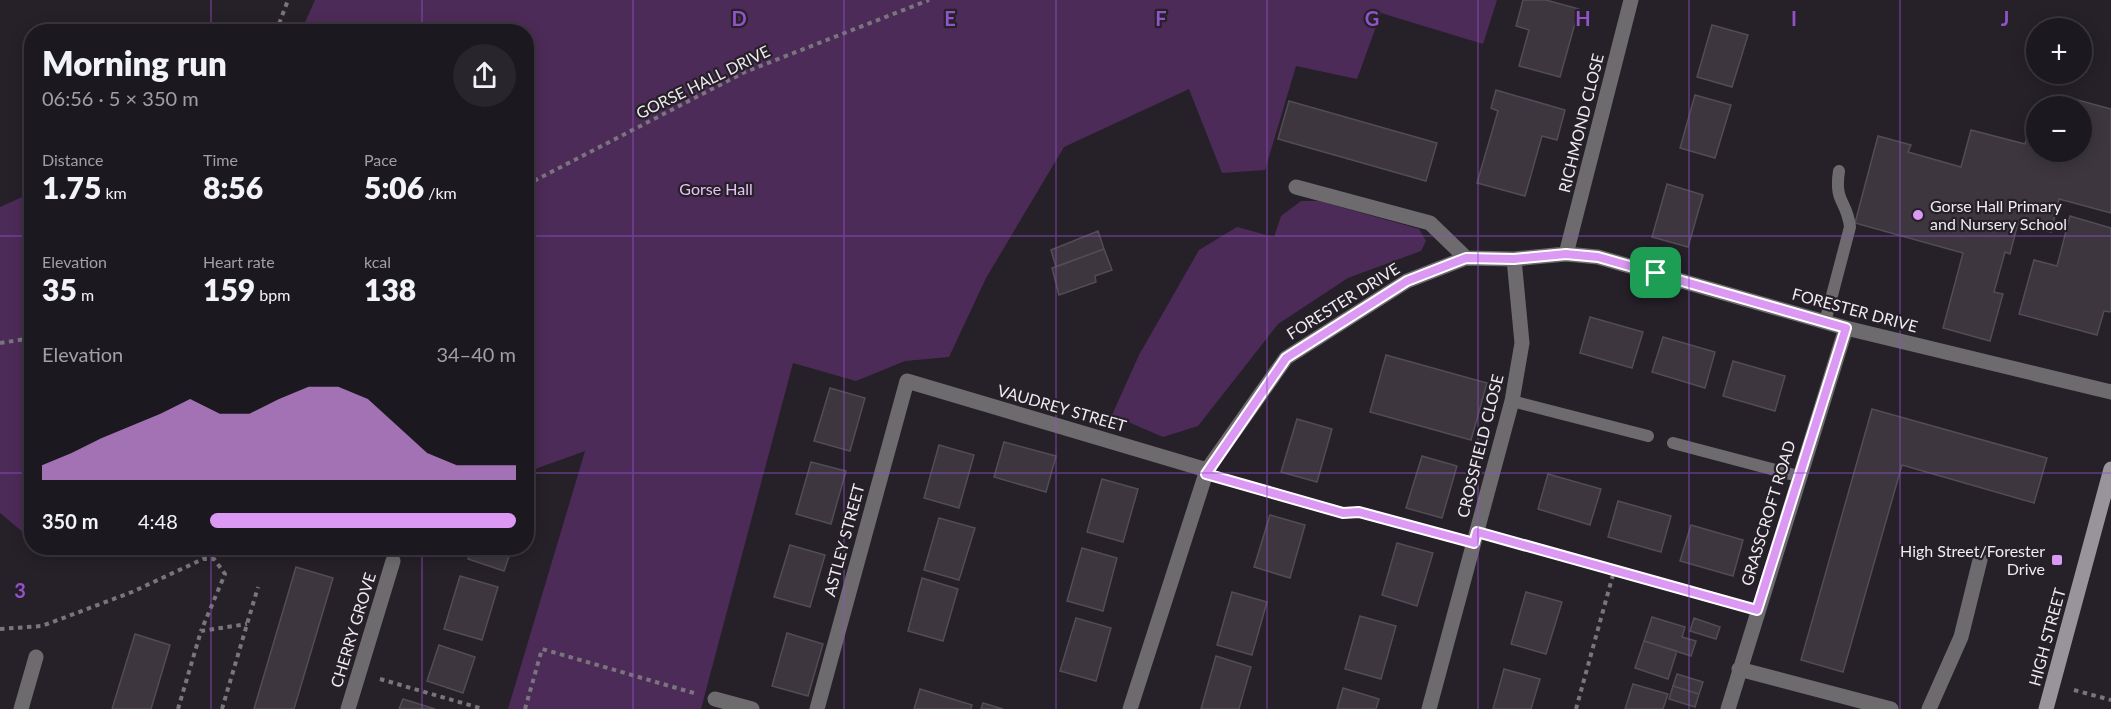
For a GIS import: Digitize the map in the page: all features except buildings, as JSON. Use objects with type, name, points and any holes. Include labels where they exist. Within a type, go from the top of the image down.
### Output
[{"type":"main road","name":"HIGH STREET","points":[[2046,709],[2111,469]]},
{"type":"street","name":"RICHMOND CLOSE","points":[[1566,254],[1631,0]]},
{"type":"street","points":[[1296,187],[1430,223],[1466,258]]},
{"type":"street","name":"FORESTER DRIVE","points":[[1130,709],[1206,472],[1286,358],[1407,281],[1466,258],[1514,259],[1566,254],[1598,257],[1846,328],[2111,392]]},
{"type":"street","name":"CROSSFIELD CLOSE","points":[[1429,709],[1512,401],[1522,343],[1514,259]]},
{"type":"street","name":"GRASSCROFT ROAD","points":[[1728,709],[1798,476],[1846,328]]},
{"type":"street","name":"VAUDREY STREET","points":[[907,381],[1206,472]]},
{"type":"street","name":"ASTLEY STREET","points":[[817,709],[907,381]]},
{"type":"street","points":[[1929,709],[1961,637],[1980,560]]},
{"type":"street","name":"CHERRY GROVE","points":[[348,709],[393,561]]},
{"type":"street","points":[[21,709],[36,657]]},
{"type":"street","points":[[1739,669],[1883,708]]},
{"type":"street","points":[[715,699],[752,709]]},
{"type":"lane","points":[[1825,322],[1850,227],[1848,212],[1841,203],[1836,190],[1839,171]]},
{"type":"lane","points":[[1512,401],[1648,436]]},
{"type":"lane","points":[[1673,443],[1798,476]]},
{"type":"path","points":[[279,24],[288,0]]},
{"type":"path","name":"GORSE HALL DRIVE","points":[[535,181],[745,72],[929,0]]},
{"type":"path","points":[[0,343],[24,339]]},
{"type":"path","points":[[1206,472],[1343,513],[1359,512],[1475,538],[1614,571],[1757,610]]},
{"type":"path","points":[[0,629],[42,626],[132,592],[203,559],[214,559],[225,574],[201,630],[178,709]]},
{"type":"path","points":[[1576,709],[1614,571]]},
{"type":"path","points":[[222,709],[258,587]]},
{"type":"path","points":[[201,630],[247,624]]},
{"type":"path","points":[[525,709],[542,648],[715,699]]},
{"type":"path","points":[[2053,684],[2111,700]]},
{"type":"path","points":[[401,685],[483,709]]},
{"type":"green space","name":"Gorse Hall","points":[[315,0],[1497,0],[1483,44],[1381,13],[1357,79],[1296,66],[1265,170],[1222,173],[1189,89],[1064,147],[986,278],[949,357],[905,361],[856,381],[793,363],[701,709],[508,709],[585,451],[534,469],[534,24],[304,24]]},
{"type":"green space","points":[[24,196],[24,533],[0,513],[0,207]]},
{"type":"green space","points":[[1301,201],[1319,201],[1419,229],[1426,241],[1421,251],[1348,278],[1278,324],[1198,426],[1163,437],[1112,415],[1139,355],[1199,250],[1237,227],[1274,237],[1281,216]]},
{"type":"place","name":"Gorse Hall Primary and Nursery School","points":[[1918,215]]},
{"type":"place","name":"High Street/Forester Drive","points":[[2057,560]]},
{"type":"route","points":[[1566,254],[1598,257],[1656,273],[1846,328],[1757,610],[1477,532],[1474,543],[1359,512],[1343,513],[1206,474],[1286,358],[1407,281],[1466,258],[1514,259],[1566,254]]}]
